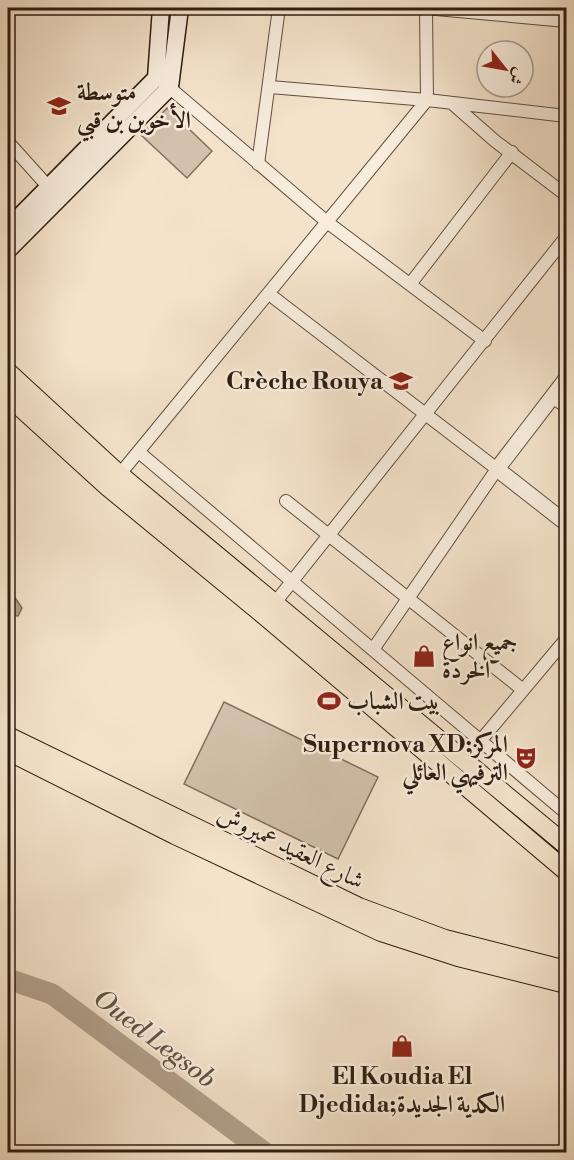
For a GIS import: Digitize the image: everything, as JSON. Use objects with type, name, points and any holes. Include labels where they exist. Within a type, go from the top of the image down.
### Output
[{"type":"main road","points":[[161,8],[163,83]]},
{"type":"main road","points":[[8,228],[53,192],[163,83],[180,8]]},
{"type":"main road","points":[[8,250],[53,192]]},
{"type":"main road","points":[[8,372],[114,481]]},
{"type":"main road","points":[[8,396],[270,608],[468,763],[567,845]]},
{"type":"main road","points":[[270,608],[567,871]]},
{"type":"main road","name":"شارع العقيد عميروش","points":[[12,746],[359,907],[467,946],[567,970]]},
{"type":"main road","name":"شارع العقيد عميروش","points":[[12,746],[316,904],[381,932],[458,957],[567,984]]},
{"type":"street","points":[[258,164],[279,8]]},
{"type":"street","points":[[114,481],[140,453],[427,100],[425,8],[567,21]]},
{"type":"street","points":[[163,83],[327,222],[484,340]]},
{"type":"street","points":[[270,87],[427,100],[453,105],[567,116]]},
{"type":"street","points":[[453,105],[567,195]]},
{"type":"street","points":[[8,142],[53,192]]},
{"type":"street","points":[[411,283],[512,152]]},
{"type":"street","points":[[270,608],[428,414],[567,237]]},
{"type":"street","points":[[269,294],[567,523]]},
{"type":"street","points":[[374,648],[496,469],[567,380]]},
{"type":"street","points":[[553,397],[567,407]]},
{"type":"street","points":[[140,453],[567,813]]},
{"type":"street","points":[[286,501],[524,690]]},
{"type":"street","points":[[468,763],[482,739],[567,639]]},
{"type":"shaded area","points":[[167,108],[212,151],[187,178],[141,135]]},
{"type":"shaded area","points":[[8,587],[22,608],[18,616],[8,615]]},
{"type":"shaded area","points":[[224,702],[378,777],[338,859],[184,784]]},
{"type":"waterway","name":"Oued Legsob","points":[[8,979],[52,994],[264,1152]]},
{"type":"place","name":"متوسطة الأخوين بن قبي","points":[[59,106]]},
{"type":"place","name":"Crèche Rouya","points":[[401,381]]},
{"type":"place","name":"جميع انواع الخردة","points":[[424,656]]},
{"type":"place","name":"بيت الشباب","points":[[329,701]]},
{"type":"place","name":"Supernova XD;المركز الترفيهي العائلي","points":[[526,758]]},
{"type":"place","name":"El Koudia El Djedida;الكدية الجديدة","points":[[402,1046]]}]
